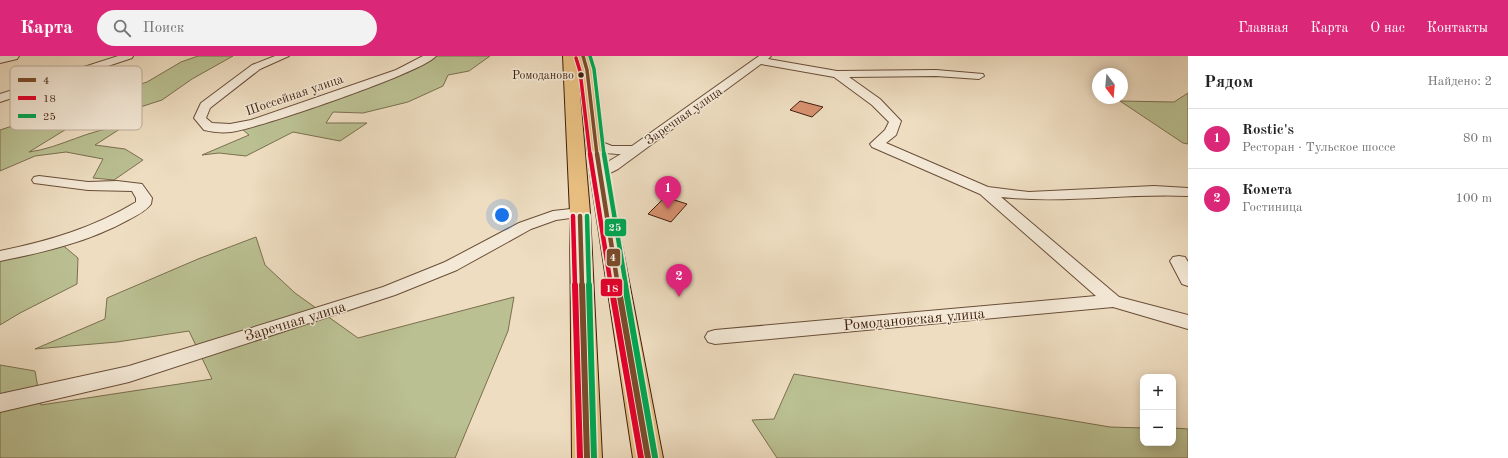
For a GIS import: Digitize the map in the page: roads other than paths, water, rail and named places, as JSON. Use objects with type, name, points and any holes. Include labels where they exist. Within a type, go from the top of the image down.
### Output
[{"type":"main road","points":[[570,56],[580,213],[587,458]]},
{"type":"main road","points":[[583,56],[587,70],[594,143],[648,458]]},
{"type":"street","points":[[0,59],[12,56]]},
{"type":"street","points":[[98,66],[128,56]]},
{"type":"street","name":"Шоссейная улица","points":[[284,56],[256,67],[205,106],[200,118],[208,127],[230,128],[254,123],[400,72],[430,56]]},
{"type":"street","points":[[763,59],[816,72],[837,74],[936,73],[979,76]]},
{"type":"street","name":"Заречная улица","points":[[599,173],[613,166],[633,150],[763,59]]},
{"type":"street","points":[[837,74],[876,102],[895,121],[891,132],[877,144],[985,191],[1029,196],[1154,190],[1188,192]]},
{"type":"street","points":[[0,98],[10,95]]},
{"type":"street","points":[[594,143],[600,148],[608,150],[633,150]]},
{"type":"street","points":[[0,256],[36,249],[82,237],[121,219],[143,204],[144,198],[137,187],[117,185],[88,186],[39,180]]},
{"type":"street","name":"Ромодановская улица","points":[[985,191],[1113,301]]},
{"type":"street","name":"Заречная улица","points":[[0,403],[129,374],[389,292],[451,266],[525,226],[553,216],[580,213]]},
{"type":"street","points":[[1179,261],[1188,280]]},
{"type":"street","name":"Ромодановская улица","points":[[715,337],[1113,301],[1185,323],[1188,322]]},
{"type":"place","name":"Ромоданово","points":[[581,75]]},
{"type":"place","name":"Rostic's","points":[[668,209]]},
{"type":"place","name":"Комета","points":[[679,297]]}]
